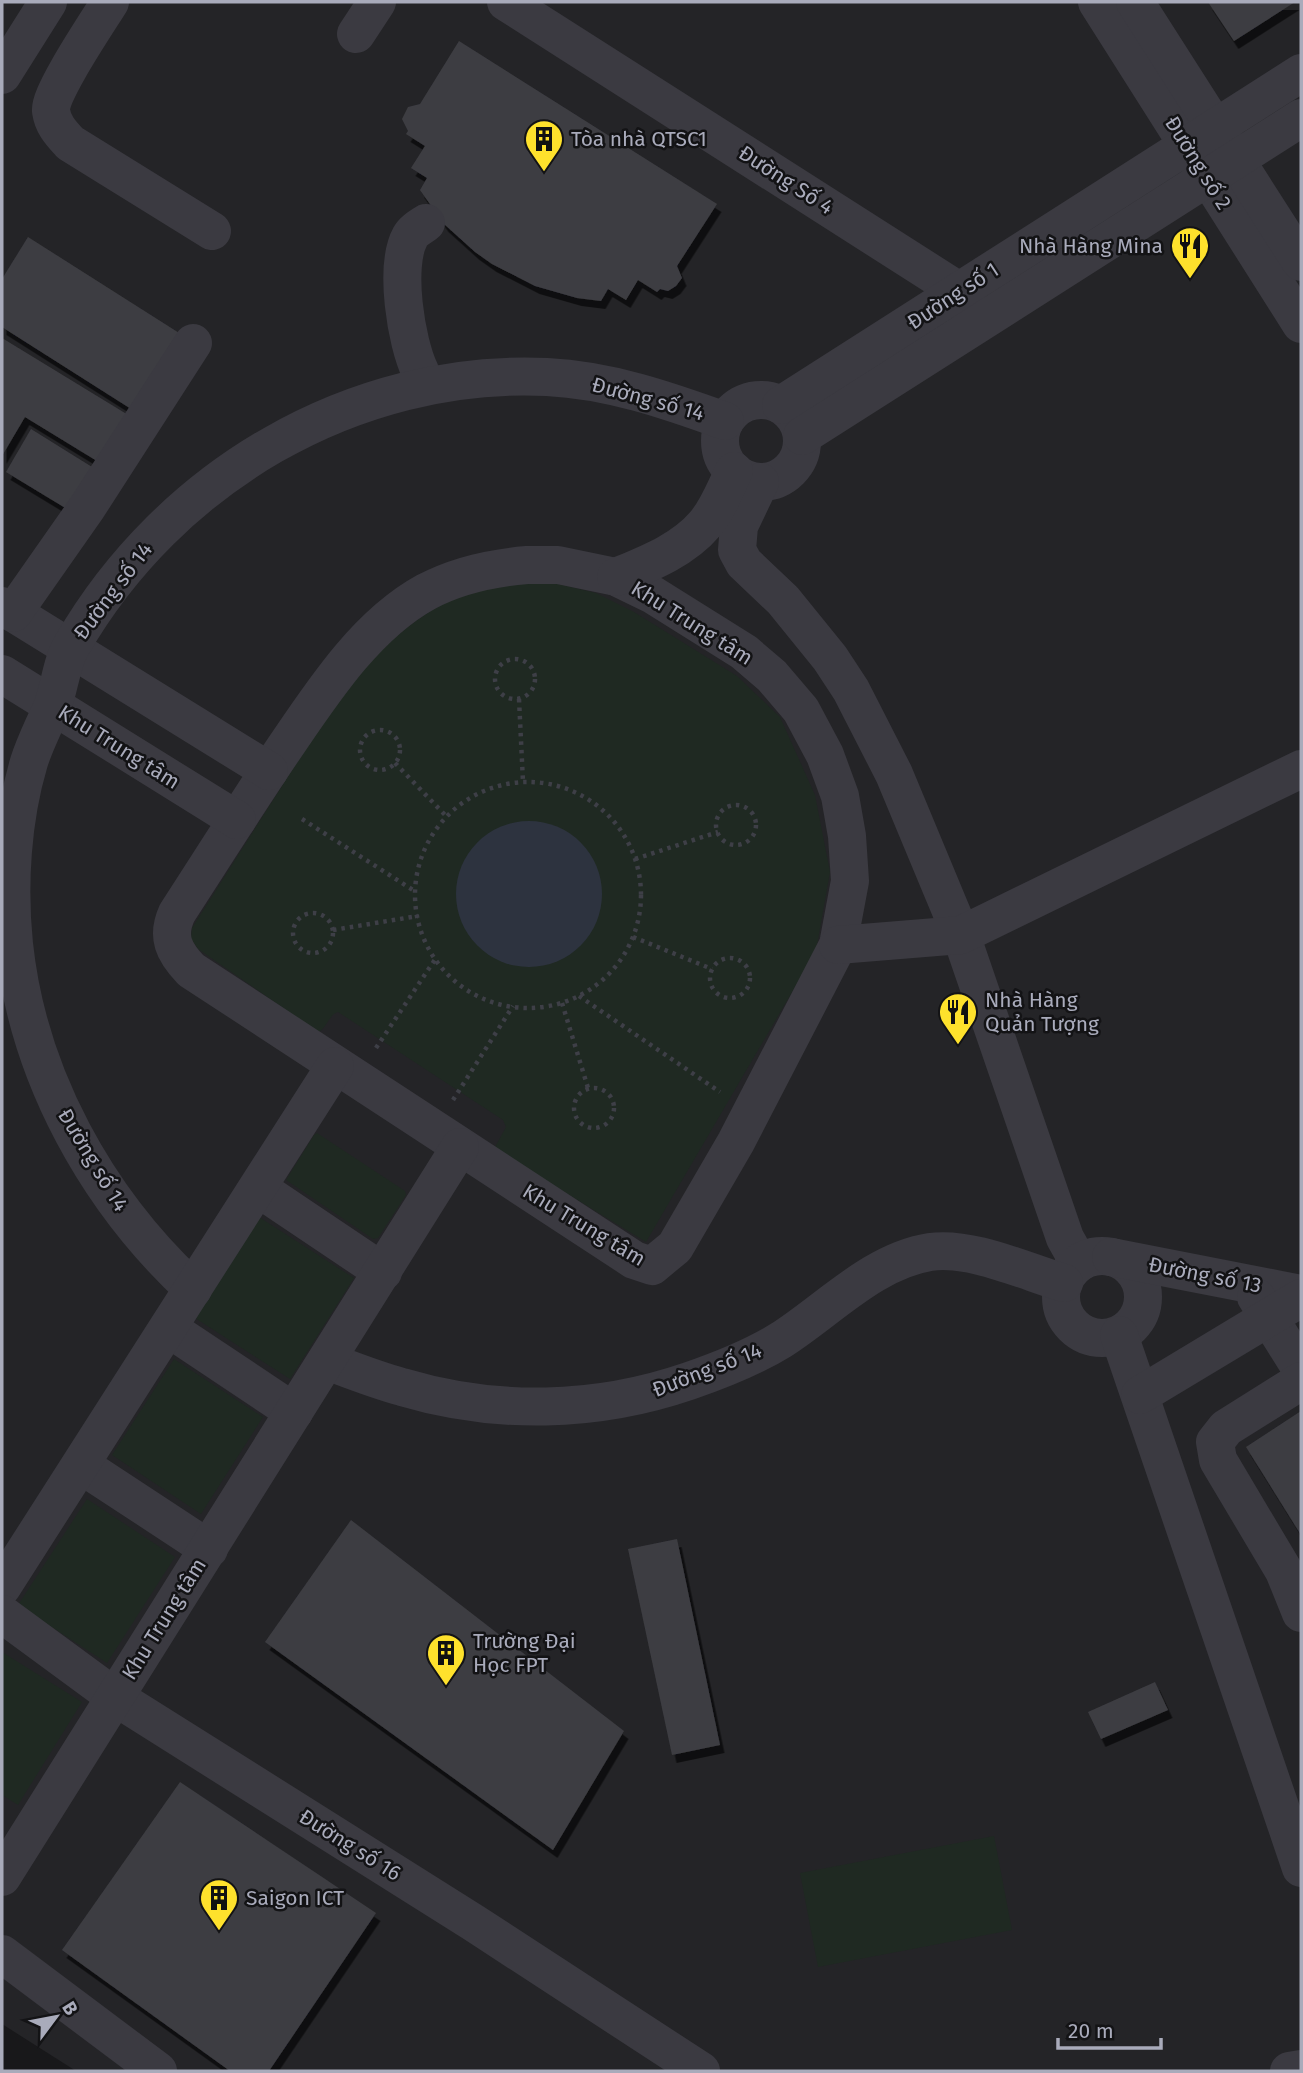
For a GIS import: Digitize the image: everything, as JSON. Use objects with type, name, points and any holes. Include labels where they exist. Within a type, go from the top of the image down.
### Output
[{"type":"street","points":[[2,75],[48,2]]},
{"type":"street","points":[[110,2],[56,91],[50,108],[56,128],[71,143],[212,232]]},
{"type":"street","points":[[356,34],[377,2]]},
{"type":"street","name":"Đường Số 4","points":[[506,2],[959,291]]},
{"type":"street","name":"Đường số 2","points":[[1097,2],[1201,137],[1222,169],[1301,324]]},
{"type":"street","name":"Đường số 2","points":[[1135,2],[1201,137]]},
{"type":"street","name":"Đường số 1","points":[[791,421],[959,291],[1301,73]]},
{"type":"street","name":"Đường số 1","points":[[791,421],[980,323],[1301,118]]},
{"type":"street","name":"Đường số 2","points":[[1222,169],[1301,262]]},
{"type":"street","points":[[420,371],[415,360],[406,315],[403,259],[411,235],[426,223]]},
{"type":"street","points":[[959,291],[980,323]]},
{"type":"street","points":[[193,343],[88,506],[8,609],[269,771]]},
{"type":"street","name":"Đường số 14","points":[[193,1289],[139,1234],[107,1188],[63,1113],[31,1033],[14,943],[13,877],[16,838],[26,775],[53,705],[70,648],[97,607],[145,546],[199,494],[259,451],[334,414],[378,398],[462,380],[547,377],[580,380],[637,391],[677,391],[725,421]]},
{"type":"street","points":[[769,401],[791,421],[802,449],[790,472],[772,481],[747,477],[727,464],[720,446],[720,433],[725,421],[738,407],[750,402],[769,401]]},
{"type":"street","points":[[616,578],[676,548],[694,535],[747,477]]},
{"type":"street","points":[[747,477],[737,550],[744,563],[783,600],[807,628],[850,690],[894,774],[961,935],[1065,1238],[1084,1268]]},
{"type":"street","name":"Khu Trung tâm","points":[[517,565],[558,565],[616,578],[653,595],[744,652],[772,676],[801,710],[825,755],[840,796],[847,836],[850,881],[838,945],[751,1114],[674,1247],[652,1266],[634,1260],[191,970],[174,950],[171,937],[172,924],[177,913],[269,771],[341,668],[392,617],[423,594],[476,572],[517,565]]},
{"type":"street","name":"Khu Trung tâm","points":[[2,674],[237,820]]},
{"type":"street","points":[[838,945],[961,935],[1301,769]]},
{"type":"street","points":[[2,1587],[258,1188],[345,1073]]},
{"type":"street","name":"Khu Trung tâm","points":[[2,1877],[15,1828],[115,1697],[327,1362],[383,1272],[447,1139]]},
{"type":"street","points":[[258,1188],[383,1272]]},
{"type":"street","name":"Đường số 14","points":[[327,1362],[435,1396],[507,1406],[573,1407],[656,1391],[733,1364],[778,1341],[880,1271],[919,1254],[960,1252],[1084,1268]]},
{"type":"street","points":[[1122,1261],[1132,1269],[1139,1280],[1143,1293],[1138,1317],[1119,1335],[1094,1338],[1072,1325],[1061,1302],[1084,1268],[1122,1261]]},
{"type":"street","name":"Đường số 13","points":[[1084,1268],[1248,1283],[1301,1296]]},
{"type":"street","points":[[1248,1283],[1301,1369]]},
{"type":"street","name":"Đường số 13","points":[[1140,1395],[1301,1296]]},
{"type":"street","points":[[168,1328],[294,1412]]},
{"type":"street","points":[[1119,1335],[1301,1868]]},
{"type":"street","points":[[1301,1381],[1221,1432],[1216,1449],[1218,1460],[1284,1571],[1301,1613]]},
{"type":"street","points":[[81,1465],[209,1549]]},
{"type":"street","name":"Đường số 16","points":[[2,1614],[115,1697],[474,1923],[701,2071]]},
{"type":"street","points":[[2,1954],[158,2071]]},
{"type":"street","points":[[1289,2071],[1301,2068]]},
{"type":"path","points":[[512,659],[528,663],[534,671],[535,684],[531,692],[519,699],[504,695],[499,691],[496,681],[495,675],[500,666],[512,659]]},
{"type":"path","points":[[519,699],[523,782]]},
{"type":"path","points":[[380,729],[389,732],[400,745],[400,754],[395,763],[384,769],[371,768],[361,757],[363,739],[380,729]]},
{"type":"path","points":[[395,763],[447,817]]},
{"type":"path","points":[[523,782],[558,786],[598,806],[618,827],[635,859],[641,899],[633,937],[604,979],[579,996],[562,1003],[536,1007],[513,1006],[477,995],[453,978],[427,944],[418,916],[416,892],[426,846],[447,817],[462,802],[475,795],[502,784],[523,782]]},
{"type":"path","points":[[733,804],[743,805],[753,813],[757,823],[755,832],[747,842],[731,844],[722,839],[718,832],[718,817],[733,804]]},
{"type":"path","points":[[302,820],[416,892]]},
{"type":"path","points":[[635,859],[718,832]]},
{"type":"path","points":[[312,913],[327,918],[333,930],[331,943],[325,950],[316,953],[300,949],[293,934],[297,921],[312,913]]},
{"type":"path","points":[[333,930],[418,916]]},
{"type":"path","points":[[633,937],[712,969]]},
{"type":"path","points":[[345,1073],[436,958]]},
{"type":"path","points":[[737,959],[747,967],[751,976],[749,986],[737,997],[724,997],[713,989],[710,979],[712,969],[721,960],[737,959]]},
{"type":"path","points":[[579,996],[751,1114]]},
{"type":"path","points":[[562,1003],[588,1088]]},
{"type":"path","points":[[447,1139],[513,1006]]},
{"type":"path","points":[[588,1088],[602,1089],[613,1102],[612,1118],[608,1123],[596,1128],[581,1124],[574,1112],[578,1096],[588,1088]]},
{"type":"shaded area","points":[[2,2],[1301,2],[1301,2071],[76,2071],[2,2024]]},
{"type":"shaded area","points":[[516,583],[558,584],[596,593],[634,612],[737,676],[780,717],[815,795],[830,872],[816,951],[646,1242],[494,1149],[506,1127],[503,1120],[338,1012],[318,1032],[198,949],[191,939],[192,928],[297,763],[349,687],[369,664],[413,623],[448,601]]},
{"type":"shaded area","points":[[317,1133],[405,1191],[406,1195],[378,1238],[373,1239],[286,1180]]},
{"type":"shaded area","points":[[259,1217],[354,1278],[290,1379],[195,1318]]},
{"type":"shaded area","points":[[174,1359],[263,1417],[201,1514],[112,1455]]},
{"type":"shaded area","points":[[87,1499],[175,1557],[107,1663],[18,1605]]},
{"type":"shaded area","points":[[2,1652],[82,1702],[18,1805],[2,1795]]},
{"type":"shaded area","points":[[994,1836],[1012,1930],[818,1967],[800,1873]]},
{"type":"water","points":[[529,821],[557,826],[581,842],[597,866],[602,894],[597,922],[581,946],[557,962],[529,967],[501,962],[477,946],[461,922],[456,894],[461,866],[477,842],[501,826]]},
{"type":"building","points":[[1208,2],[1295,2],[1234,41]]},
{"type":"building","name":"Tòa nhà QTSC1","points":[[459,41],[717,204],[677,266],[682,278],[676,286],[668,291],[660,289],[657,292],[638,280],[626,300],[608,289],[601,301],[577,298],[535,286],[492,264],[444,224],[420,190],[427,178],[411,168],[425,146],[406,134],[408,131],[402,119],[408,107],[420,104]]},
{"type":"building","points":[[28,237],[187,338],[139,414],[2,327],[2,279]]},
{"type":"building","points":[[2,338],[138,421],[110,469],[25,417],[2,456]]},
{"type":"building","points":[[31,429],[92,467],[67,509],[6,472]]},
{"type":"building","points":[[1301,1411],[1301,1535],[1246,1447]]},
{"type":"building","name":"Trường Đại Học FPT","points":[[351,1520],[624,1731],[553,1850],[265,1642]]},
{"type":"building","points":[[677,1539],[720,1745],[672,1755],[628,1549]]},
{"type":"building","points":[[1155,1682],[1168,1710],[1101,1739],[1088,1712]]},
{"type":"building","name":"Saigon ICT","points":[[180,1782],[376,1913],[269,2071],[230,2071],[62,1950]]},
{"type":"place","name":"Tòa nhà QTSC1","points":[[544,173]]},
{"type":"place","name":"Nhà Hàng Mina","points":[[1190,280]]},
{"type":"place","name":"Nhà Hàng Quản Tượng","points":[[958,1046]]},
{"type":"place","name":"Trường Đại Học FPT","points":[[446,1687]]},
{"type":"place","name":"Saigon ICT","points":[[219,1932]]}]
